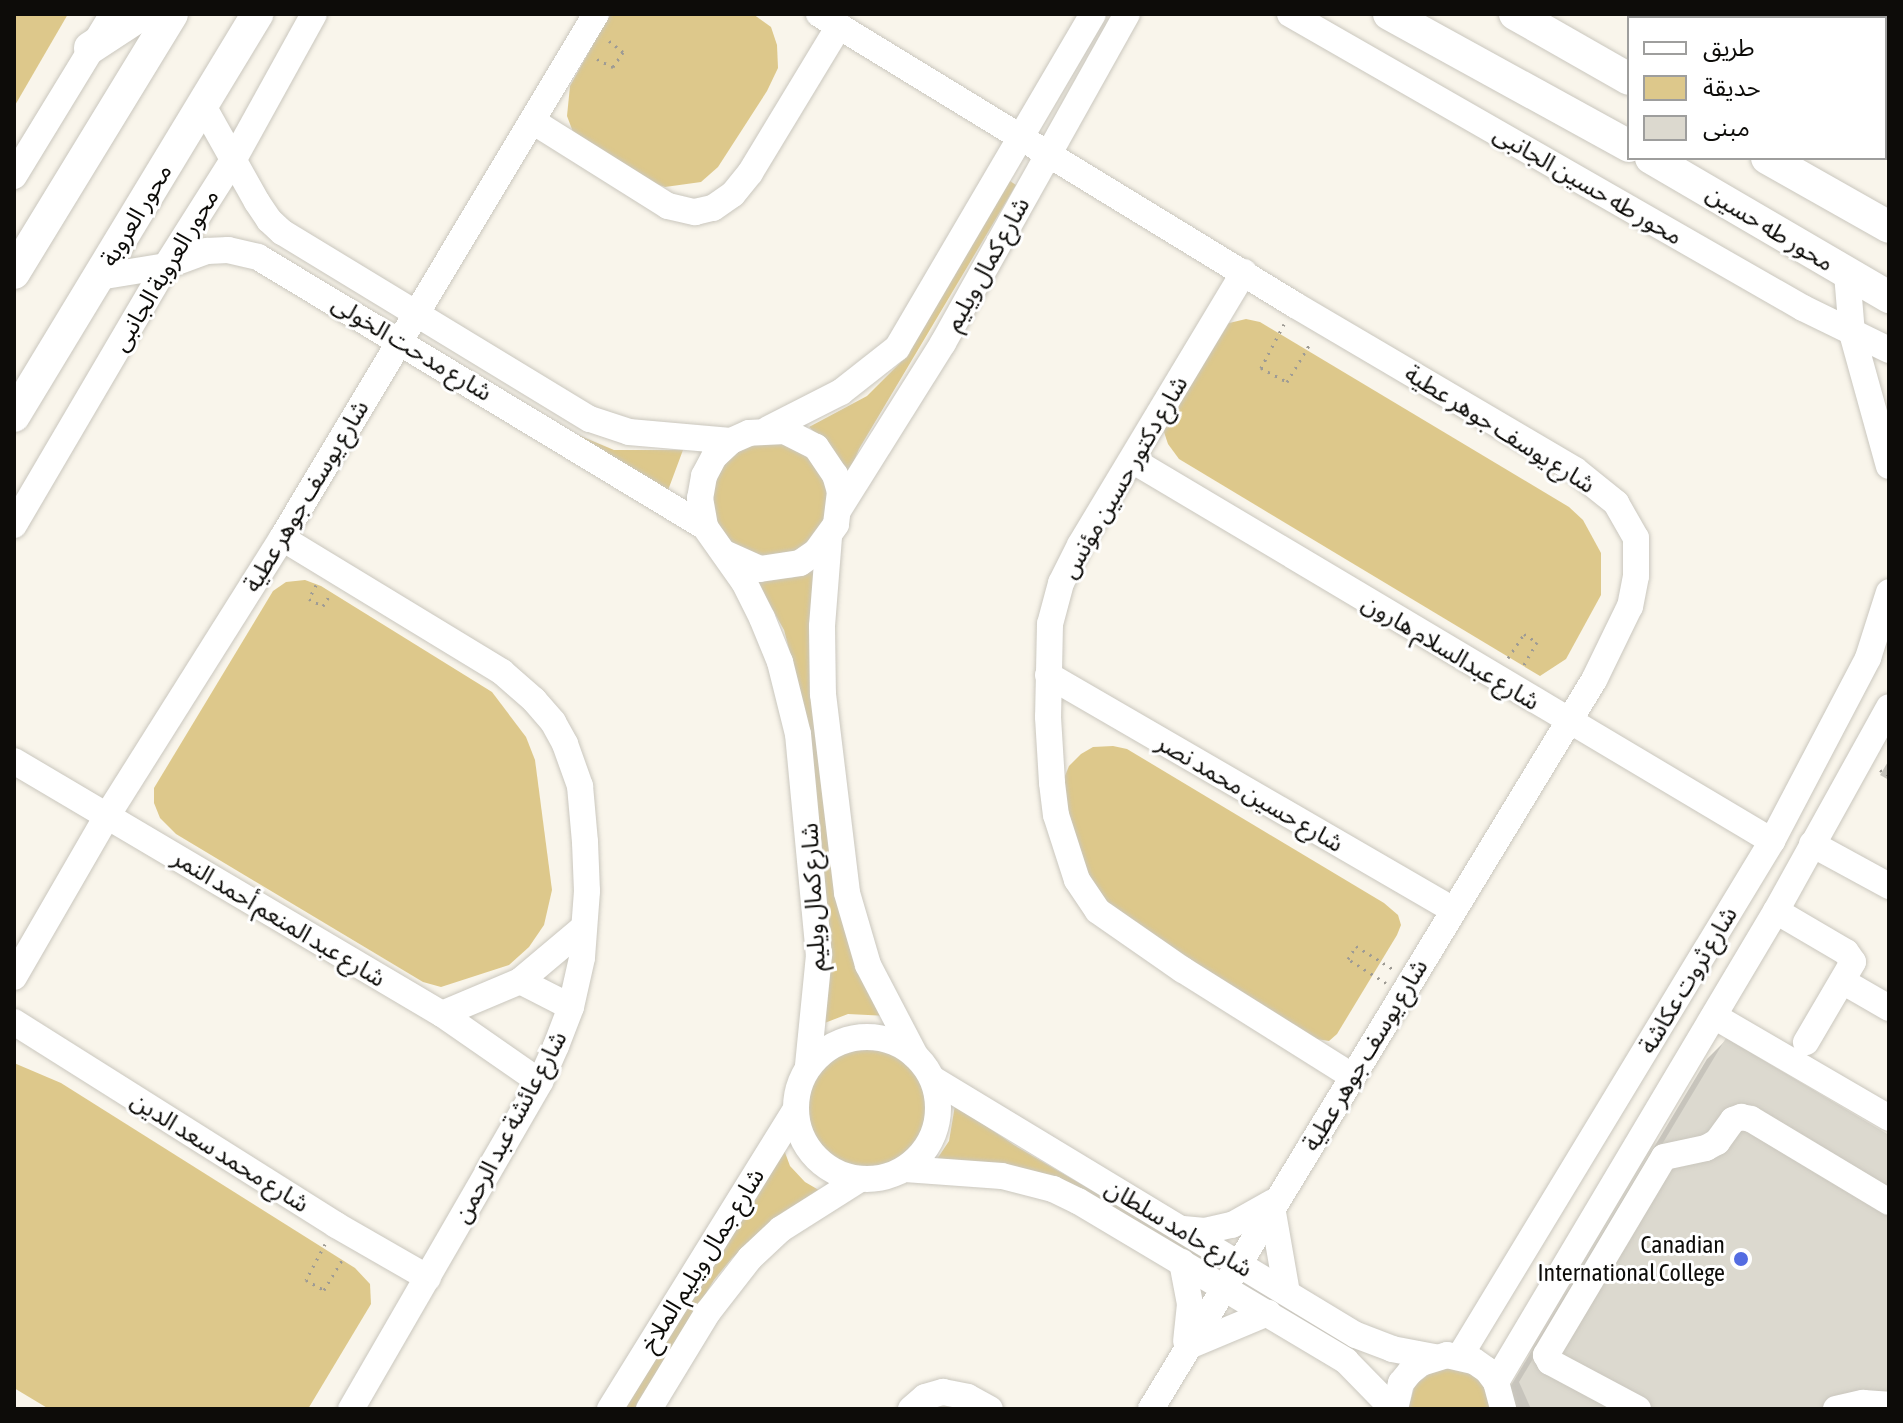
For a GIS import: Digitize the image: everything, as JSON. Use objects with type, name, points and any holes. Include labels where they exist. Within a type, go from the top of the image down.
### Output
[{"type":"main road","points":[[90,48],[142,14]]},
{"type":"main road","points":[[14,273],[172,14]]},
{"type":"main road","name":"محور العروبة","points":[[14,416],[257,14]]},
{"type":"main road","points":[[1389,14],[1627,145]]},
{"type":"main road","points":[[1515,14],[1627,78]]},
{"type":"main road","name":"محور طه حسين","points":[[1654,160],[1889,297]]},
{"type":"main road","points":[[1771,160],[1889,227]]},
{"type":"street","points":[[14,176],[113,14]]},
{"type":"street","name":"محور العروبة الجانبى","points":[[14,525],[166,266],[235,157],[314,14]]},
{"type":"street","name":"شارع كمال ويليم","points":[[768,429],[841,392],[897,348],[1093,14]]},
{"type":"street","name":"شارع كمال ويليم","points":[[839,509],[943,343],[1127,14]]},
{"type":"street","name":"محور طه حسين الجانبى","points":[[1290,14],[1852,333],[1889,350]]},
{"type":"street","points":[[534,122],[668,206],[695,212],[713,208],[733,194],[750,173],[829,20]]},
{"type":"street","name":"شارع يوسف جوهر عطية","points":[[829,20],[1295,305],[1575,470],[1616,503],[1636,538],[1636,576],[1630,606],[1594,680],[1151,1409]]},
{"type":"street","name":"شارع يوسف جوهر عطية","points":[[14,977],[107,816],[282,538],[587,30]]},
{"type":"street","name":"شارع مدحت الخولى","points":[[202,104],[269,220],[415,315],[569,408],[610,427],[647,435],[731,441]]},
{"type":"street","name":"شارع مدحت الخولى","points":[[99,277],[166,266],[207,251],[242,252],[270,264],[705,527]]},
{"type":"street","name":"شارع دكتور حسين مؤنس","points":[[1244,272],[1061,583],[1050,624],[1048,675],[1056,815],[1077,880],[1098,911],[1183,970],[1352,1076]]},
{"type":"street","points":[[1847,274],[1852,333],[1889,466]]},
{"type":"street","points":[[768,429],[794,434],[816,447],[835,475],[839,509],[829,537],[800,563],[780,569],[760,569],[724,553],[705,527],[700,498],[704,476],[714,457],[731,441],[768,429]]},
{"type":"street","name":"شارع عبدالسلام هارون","points":[[1132,460],[1772,841]]},
{"type":"street","name":"شارع كمال ويليم","points":[[829,537],[822,626],[823,694],[847,893],[868,965],[915,1055]]},
{"type":"street","name":"شارع عائشة عبد الرحمن","points":[[282,538],[502,672],[553,722],[580,786],[587,891],[582,958],[571,1007],[540,1082],[351,1409]]},
{"type":"street","name":"شارع كمال ويليم","points":[[724,553],[744,582],[774,647],[798,734],[819,955],[808,1066]]},
{"type":"street","name":"شارع ثروت عكاشة","points":[[1447,1356],[1772,841],[1868,658],[1889,592]]},
{"type":"street","name":"شارع حسين محمد نصر","points":[[1048,675],[1453,910]]},
{"type":"street","name":"شارع ثروت عكاشة","points":[[1496,1382],[1781,901],[1889,707]]},
{"type":"street","name":"شارع عبد المنعم أحمد النمر","points":[[14,761],[442,1014],[540,1082]]},
{"type":"street","points":[[1812,844],[1889,886]]},
{"type":"street","points":[[1755,870],[1781,901],[1851,956],[1852,968],[1806,1042]]},
{"type":"street","points":[[442,1014],[520,981],[583,928]]},
{"type":"street","points":[[520,981],[571,1007]]},
{"type":"street","points":[[1844,982],[1889,1008]]},
{"type":"street","points":[[1714,1016],[1889,1118]]},
{"type":"street","name":"شارع محمد سعد الدين","points":[[14,1022],[346,1231],[428,1278]]},
{"type":"street","points":[[859,1036],[889,1040],[915,1055],[933,1079],[938,1099],[935,1129],[920,1155],[905,1169],[883,1178],[860,1179],[835,1172],[815,1157],[801,1136],[795,1111],[798,1087],[808,1066],[830,1046],[859,1036]]},
{"type":"street","name":"شارع حامد سلطان","points":[[933,1079],[1378,1345],[1447,1356]]},
{"type":"street","name":"شارع جمال ويليم الملاخ","points":[[610,1409],[795,1111]]},
{"type":"street","points":[[1638,1409],[1550,1362],[1546,1355],[1664,1157],[1706,1148],[1717,1142],[1733,1120],[1741,1117],[1751,1119],[1889,1202]]},
{"type":"street","name":"شارع حامد سلطان","points":[[905,1169],[1002,1176],[1053,1189],[1346,1361],[1394,1409]]},
{"type":"street","name":"شارع جمال ويليم الملاخ","points":[[649,1409],[708,1312],[750,1258],[781,1229],[860,1179]]},
{"type":"street","points":[[1181,1229],[1205,1231],[1232,1225],[1274,1203],[1287,1293]]},
{"type":"street","points":[[1182,1262],[1190,1304],[1187,1350],[1268,1313]]},
{"type":"street","points":[[1394,1409],[1401,1383],[1410,1372],[1447,1356],[1487,1370],[1496,1382],[1503,1409]]},
{"type":"street","points":[[911,1409],[925,1397],[943,1392],[968,1397],[990,1409]]},
{"type":"street","points":[[1836,1409],[1863,1403],[1889,1405]]},
{"type":"path","points":[[587,30],[623,52],[613,67],[587,30]]},
{"type":"path","points":[[1295,305],[1261,368],[1287,382],[1323,321]]},
{"type":"path","points":[[1524,634],[1537,642],[1503,683],[1524,634]]},
{"type":"path","points":[[1356,946],[1407,986],[1348,959],[1356,946]]},
{"type":"path","points":[[346,1231],[324,1290],[306,1280],[346,1231]]},
{"type":"green space","points":[[14,14],[68,14],[14,107]]},
{"type":"green space","points":[[610,14],[753,14],[771,27],[777,45],[778,68],[767,91],[718,167],[701,182],[665,187],[633,176],[573,132],[567,116],[570,86]]},
{"type":"green space","points":[[1007,179],[1016,185],[859,449],[848,475],[827,444],[809,427],[867,396],[906,357]]},
{"type":"green space","points":[[1246,319],[1260,322],[1569,507],[1583,520],[1601,553],[1601,595],[1566,659],[1540,676],[1179,459],[1164,432],[1167,419],[1225,324]]},
{"type":"green space","points":[[571,432],[614,450],[683,450],[664,501]]},
{"type":"green space","points":[[772,439],[812,455],[831,494],[821,535],[785,559],[742,553],[730,544],[714,520],[711,491],[722,464],[744,446]]},
{"type":"green space","points":[[816,570],[812,681],[888,1016],[848,1014],[822,1024],[798,683],[784,630],[754,576],[791,578]]},
{"type":"green space","points":[[305,580],[321,586],[492,692],[526,737],[535,760],[552,890],[544,925],[529,947],[509,965],[441,987],[423,982],[176,834],[160,818],[154,803],[154,788],[273,591],[286,582]]},
{"type":"green space","points":[[1093,747],[1127,749],[1384,903],[1398,915],[1401,925],[1397,935],[1337,1034],[1329,1041],[1316,1039],[1117,918],[1079,862],[1062,783],[1069,766],[1081,754]]},
{"type":"green space","points":[[866,1047],[889,1052],[908,1065],[921,1084],[926,1107],[921,1130],[908,1149],[889,1162],[866,1167],[843,1162],[824,1149],[811,1130],[806,1107],[811,1084],[824,1065],[843,1052]]},
{"type":"green space","points":[[14,1063],[61,1083],[355,1268],[370,1284],[371,1304],[308,1409],[49,1409],[14,1388]]},
{"type":"green space","points":[[955,1105],[1014,1145],[1217,1264],[1211,1275],[1089,1201],[933,1165],[949,1141]]},
{"type":"green space","points":[[780,1139],[790,1166],[805,1182],[829,1196],[755,1238],[732,1258],[714,1280],[636,1409],[619,1409]]},
{"type":"green space","points":[[1445,1367],[1469,1371],[1486,1387],[1492,1409],[1408,1409],[1415,1385],[1434,1370]]},
{"type":"building","name":"Canadian International College","points":[[1726,1038],[1889,1135],[1889,1409],[1531,1409],[1519,1382]]},
{"type":"place","name":"Canadian International College","points":[[1741,1259]]}]
